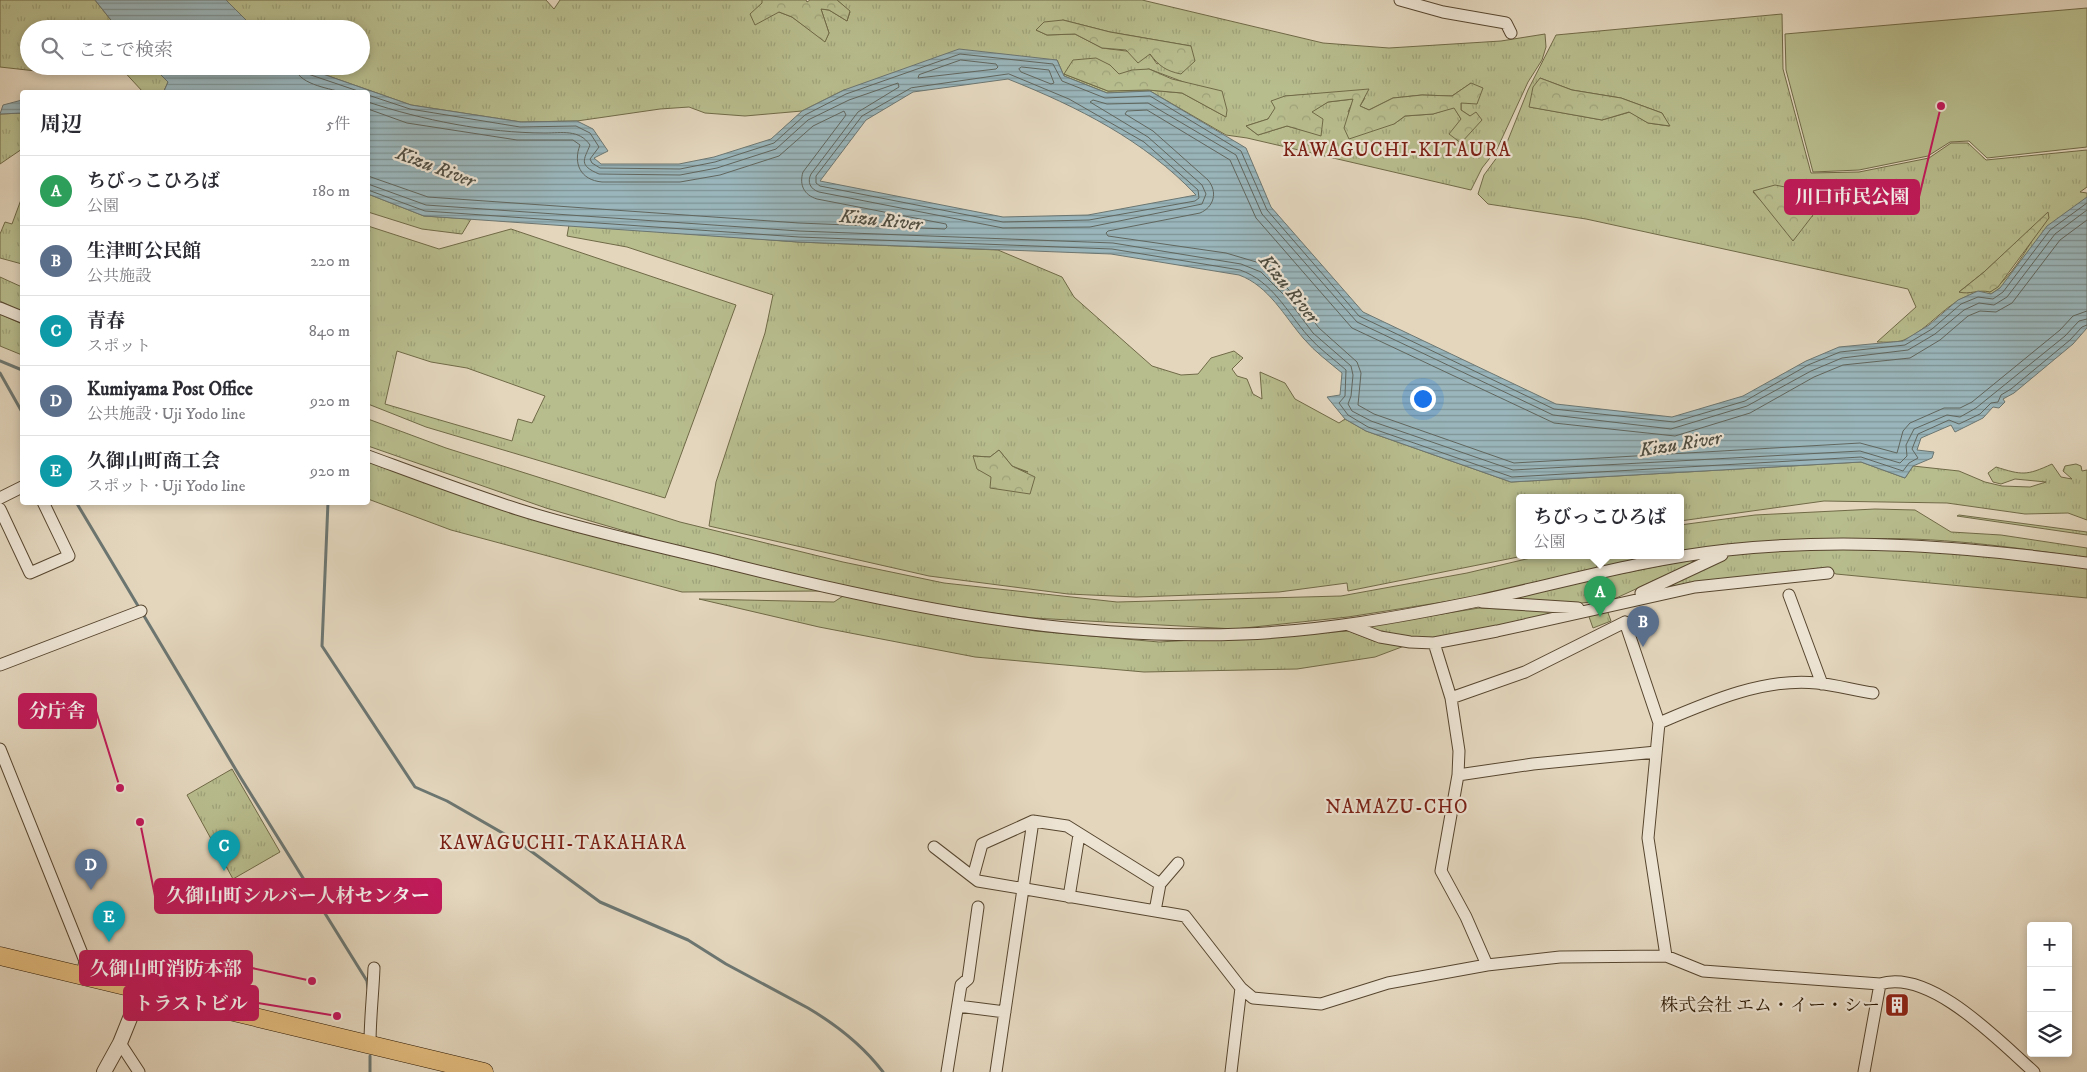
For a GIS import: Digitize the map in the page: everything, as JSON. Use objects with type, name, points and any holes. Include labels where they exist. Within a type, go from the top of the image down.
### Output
[{"type":"main road","points":[[0,956],[484,1072]]},
{"type":"street","points":[[1400,0],[1443,12],[1506,23],[1511,33]]},
{"type":"street","points":[[0,308],[20,316]]},
{"type":"street","points":[[370,457],[520,510],[835,590],[937,611],[1037,626],[1137,633],[1241,634],[1349,625],[1478,601],[1602,571],[1672,559]]},
{"type":"street","points":[[0,498],[20,488]]},
{"type":"street","points":[[0,509],[30,573],[69,556],[44,505]]},
{"type":"street","points":[[1684,557],[1725,550],[1825,542],[1984,549],[2087,563]]},
{"type":"street","points":[[1478,601],[1488,604],[1574,609],[1592,605],[1609,606],[1724,554],[1725,550]]},
{"type":"street","points":[[1349,625],[1380,637],[1410,642],[1434,643],[1695,586],[1828,573]]},
{"type":"street","points":[[1789,595],[1822,684]]},
{"type":"street","points":[[1609,606],[1614,620],[1626,622]]},
{"type":"street","points":[[0,665],[141,611]]},
{"type":"street","points":[[1451,698],[1525,672],[1626,622]]},
{"type":"street","points":[[1626,622],[1659,723],[1648,838],[1666,956]]},
{"type":"street","points":[[1434,643],[1451,698],[1459,751],[1458,775],[1441,871],[1466,917],[1487,964]]},
{"type":"street","points":[[1659,723],[1702,705],[1755,689],[1786,683],[1822,684],[1873,693]]},
{"type":"street","points":[[0,749],[85,961],[82,975]]},
{"type":"street","points":[[1458,775],[1533,764],[1656,752]]},
{"type":"street","points":[[996,1072],[1033,821]]},
{"type":"street","points":[[973,877],[982,844],[1033,821],[1067,826],[1160,884]]},
{"type":"street","points":[[1070,897],[1079,835]]},
{"type":"street","points":[[934,847],[978,881],[1185,916],[1241,988],[1253,998],[1321,1004],[1388,983],[1487,964],[1560,957],[1666,956],[1703,971],[1880,984],[1889,982],[1919,986],[1959,1007],[2034,1072]]},
{"type":"street","points":[[1155,911],[1160,884],[1178,863]]},
{"type":"street","points":[[947,1072],[961,984],[968,979],[978,907]]},
{"type":"street","points":[[370,1044],[370,1013],[373,1000],[374,968]]},
{"type":"street","points":[[1864,1072],[1880,984]]},
{"type":"street","points":[[1231,1072],[1241,988]]},
{"type":"street","points":[[104,1072],[120,1043],[142,991]]},
{"type":"street","points":[[958,1006],[1005,1012]]},
{"type":"street","points":[[120,1043],[138,1072]]},
{"type":"green space","points":[[0,0],[95,0],[111,20],[20,20],[20,69],[0,67]]},
{"type":"green space","points":[[226,0],[546,0],[554,9],[560,0],[762,0],[779,12],[792,17],[825,41],[829,33],[821,9],[829,10],[847,21],[850,12],[837,0],[1142,0],[1323,43],[1389,48],[1501,41],[1545,34],[1546,47],[1542,60],[1528,82],[1497,149],[1482,168],[1471,190],[1247,138],[1226,135],[1150,91],[1107,93],[1064,76],[1057,60],[844,90],[802,111],[745,116],[705,113],[689,107],[660,109],[577,121],[521,122],[411,105],[326,75],[370,75],[370,20],[246,20]],"holes":[[[1063,20],[1110,32],[1191,46],[1157,64],[1150,54],[1102,48],[1075,34],[1047,35],[1036,30]],[[1110,65],[1119,75],[1149,69],[1194,86],[1226,117],[1182,93],[1148,90],[1108,91],[1064,74]],[[1471,83],[1461,103],[1461,110],[1470,116],[1461,119],[1454,107],[1433,114],[1405,116],[1394,124],[1348,112],[1354,99],[1328,102],[1311,112],[1321,135],[1287,126],[1258,135],[1246,126],[1268,119],[1285,96],[1318,94],[1365,98],[1360,106],[1369,110],[1393,98],[1422,95],[1452,96]]]},
{"type":"green space","points":[[762,0],[806,0],[807,2],[810,0],[837,0],[850,11],[847,21],[829,10],[821,9],[829,33],[825,42],[792,17],[779,12],[755,25],[750,14],[762,3]]},
{"type":"green space","points":[[2087,8],[2087,147],[1987,158],[1969,141],[1950,142],[1928,156],[1859,170],[1813,172],[1786,70],[1785,34]]},
{"type":"green space","points":[[1782,14],[1783,69],[1811,173],[1859,172],[1929,158],[1951,143],[1968,143],[1986,160],[2087,150],[2087,187],[2080,192],[2087,193],[2087,197],[2000,288],[1991,294],[1978,293],[1967,296],[1904,340],[1877,342],[1916,307],[1908,289],[1586,219],[1488,204],[1478,194],[1484,175],[1506,145],[1528,90],[1556,35]],"holes":[[[1540,78],[1572,90],[1621,98],[1662,113],[1669,126],[1648,123],[1630,112],[1602,120],[1530,107]],[[1753,192],[1813,216],[1776,217]],[[2048,213],[2016,266],[1999,285],[1990,292],[1980,289],[1959,292],[1984,272]]]},
{"type":"green space","points":[[1063,20],[1110,32],[1191,46],[1195,61],[1181,74],[1163,67],[1150,54],[1138,63],[1126,50],[1102,48],[1075,34],[1047,35],[1036,30],[1044,22]]},
{"type":"green space","points":[[1096,58],[1110,65],[1119,74],[1132,70],[1149,69],[1172,79],[1222,91],[1227,110],[1226,117],[1182,93],[1148,90],[1108,91],[1064,74],[1073,60]]},
{"type":"green space","points":[[127,75],[161,75],[168,82],[164,90],[141,90]]},
{"type":"green space","points":[[1540,78],[1572,90],[1621,98],[1662,113],[1670,126],[1648,123],[1629,112],[1602,120],[1529,107],[1533,87]]},
{"type":"green space","points":[[1471,83],[1483,88],[1477,104],[1461,103],[1461,110],[1470,116],[1476,112],[1482,120],[1461,143],[1449,134],[1461,119],[1454,108],[1433,114],[1405,116],[1394,124],[1349,139],[1344,128],[1353,99],[1328,102],[1312,112],[1323,119],[1321,136],[1287,126],[1258,135],[1246,126],[1268,119],[1275,108],[1271,101],[1285,96],[1369,89],[1360,106],[1369,110],[1393,98],[1422,95],[1452,96]]},
{"type":"green space","points":[[20,113],[20,150],[0,164],[0,114]]},
{"type":"green space","points":[[1775,185],[1785,187],[1813,215],[1793,241],[1753,191]]},
{"type":"green space","points":[[370,195],[424,216],[471,219],[462,234],[422,229],[370,213]]},
{"type":"green space","points":[[20,202],[20,263],[0,258],[0,234],[5,222],[12,224]]},
{"type":"green space","points":[[2048,212],[2049,218],[1998,287],[1990,292],[1959,292],[1984,272]]},
{"type":"green space","points":[[569,225],[798,242],[998,250],[1062,277],[1074,297],[1152,366],[1181,375],[1198,374],[1211,358],[1234,351],[1243,358],[1232,369],[1237,376],[1247,379],[1253,394],[1262,399],[1260,372],[1285,383],[1295,399],[1339,423],[1345,419],[1366,431],[1511,482],[1861,462],[1905,478],[1913,466],[1959,471],[1985,482],[2002,486],[2030,487],[2046,482],[2015,479],[2001,484],[1993,482],[1988,473],[1996,467],[2012,472],[2024,473],[2036,471],[2052,464],[2061,477],[2072,479],[2063,471],[2065,466],[2076,464],[2081,466],[2082,471],[2087,470],[2087,520],[2068,513],[2025,514],[1947,503],[1824,501],[1684,520],[1684,494],[1516,494],[1516,557],[1348,591],[1347,583],[1279,592],[1136,597],[1068,594],[929,576],[709,526],[716,482],[765,333],[773,295],[627,247],[567,236]],"holes":[[[999,450],[1012,466],[1028,472],[973,456],[990,457]]]},
{"type":"green space","points":[[370,227],[439,249],[511,229],[736,305],[665,498],[426,427],[370,405]],"holes":[[[397,351],[431,362],[467,368],[545,396],[532,423],[518,419],[512,441],[385,404]]]},
{"type":"green space","points":[[0,277],[20,286],[20,311],[0,301]]},
{"type":"green space","points":[[0,314],[20,323],[20,354],[0,346]]},
{"type":"green space","points":[[370,420],[446,448],[680,522],[843,562],[944,583],[1117,602],[1341,596],[1467,573],[1526,559],[1595,559],[1597,568],[1475,597],[1348,617],[1235,629],[1033,618],[944,607],[840,587],[676,546],[546,508],[370,447]]},
{"type":"green space","points":[[999,450],[1012,466],[1035,477],[1030,494],[990,488],[991,477],[977,469],[973,456],[990,457]]},
{"type":"green space","points":[[370,461],[522,516],[820,591],[682,592],[451,530],[370,500]]},
{"type":"green space","points":[[1875,509],[1915,510],[1951,532],[2001,535],[2087,548],[2087,558],[1973,543],[1916,539],[1859,539],[1684,554],[1684,524],[1755,515]]},
{"type":"green space","points":[[1957,516],[2087,532],[2087,535]]},
{"type":"green space","points":[[1822,546],[1910,547],[2087,567],[2087,598],[1836,574],[1828,570],[1649,593],[1733,553]]},
{"type":"green space","points":[[1705,557],[1612,600],[1581,603],[1492,603],[1599,578]]},
{"type":"green space","points":[[1603,559],[1654,559],[1605,569]]},
{"type":"green space","points":[[843,596],[1035,631],[1159,642],[1349,631],[1374,641],[1407,645],[1375,657],[1297,669],[1144,672],[975,657],[819,627],[699,599],[834,602]]},
{"type":"green space","points":[[1479,608],[1570,612],[1434,639],[1381,634],[1362,627]]},
{"type":"green space","points":[[1607,610],[1611,621],[1593,628],[1588,614]]},
{"type":"green space","points":[[232,769],[280,852],[233,879],[187,795]]},
{"type":"water","points":[[95,0],[226,0],[246,20],[111,20]]},
{"type":"water","name":"Kizu River","points":[[959,49],[1057,60],[1064,76],[1107,93],[1150,91],[1246,148],[1271,207],[1363,312],[1556,404],[1672,417],[1743,396],[1806,361],[1839,347],[1903,341],[1929,325],[1958,300],[1978,291],[1991,294],[2000,288],[2047,226],[2087,197],[2087,328],[2073,344],[2014,393],[2003,399],[2005,402],[1999,408],[1993,407],[1983,418],[1955,432],[1951,425],[1921,438],[1917,450],[1934,452],[1932,458],[1913,466],[1905,478],[1861,462],[1511,482],[1366,431],[1345,419],[1327,397],[1340,395],[1342,373],[1308,344],[1259,286],[1239,275],[1111,254],[798,242],[424,216],[370,195],[370,91],[411,105],[521,122],[577,121],[593,129],[608,151],[594,158],[601,164],[679,164],[714,157],[771,139],[802,111],[844,90]],"holes":[[[1008,79],[1060,101],[1109,127],[1132,142],[1176,175],[1196,195],[1088,215],[1003,217],[820,181],[866,120],[913,92]]]},
{"type":"water","points":[[161,75],[326,75],[368,90],[164,90],[168,82]]},
{"type":"water","points":[[20,101],[20,113],[0,114],[3,105]]},
{"type":"waterway","points":[[0,361],[20,369]]},
{"type":"waterway","points":[[0,373],[20,408]]},
{"type":"waterway","points":[[78,505],[239,775],[367,981],[368,988]]},
{"type":"waterway","points":[[328,505],[322,646],[415,787],[447,801],[520,843],[600,902],[688,940],[726,964],[808,1008],[848,1037],[883,1072]]},
{"type":"waterway","points":[[370,1056],[370,1072]]},
{"type":"place","name":"川口市民公園","points":[[1941,106]]},
{"type":"place","name":"ちびっこひろば","points":[[1600,617]]},
{"type":"place","name":"生津町公民館","points":[[1643,647]]},
{"type":"place","name":"分庁舎","points":[[120,788]]},
{"type":"place","name":"久御山町シルバー人材センター","points":[[140,822]]},
{"type":"place","name":"青春","points":[[224,871]]},
{"type":"place","name":"Kumiyama Post Office","points":[[91,890]]},
{"type":"place","name":"久御山町商工会","points":[[109,942]]},
{"type":"place","name":"久御山町消防本部","points":[[312,981]]},
{"type":"place","name":"株式会社 エム・イー・シー","points":[[1897,1005]]},
{"type":"place","name":"トラストビル","points":[[337,1016]]},
{"type":"district","name":"KAWAGUCHI-KITAURA","points":[[1397,149]]},
{"type":"district","name":"NAMAZU-CHO","points":[[1397,806]]},
{"type":"district","name":"KAWAGUCHI-TAKAHARA","points":[[563,842]]}]
